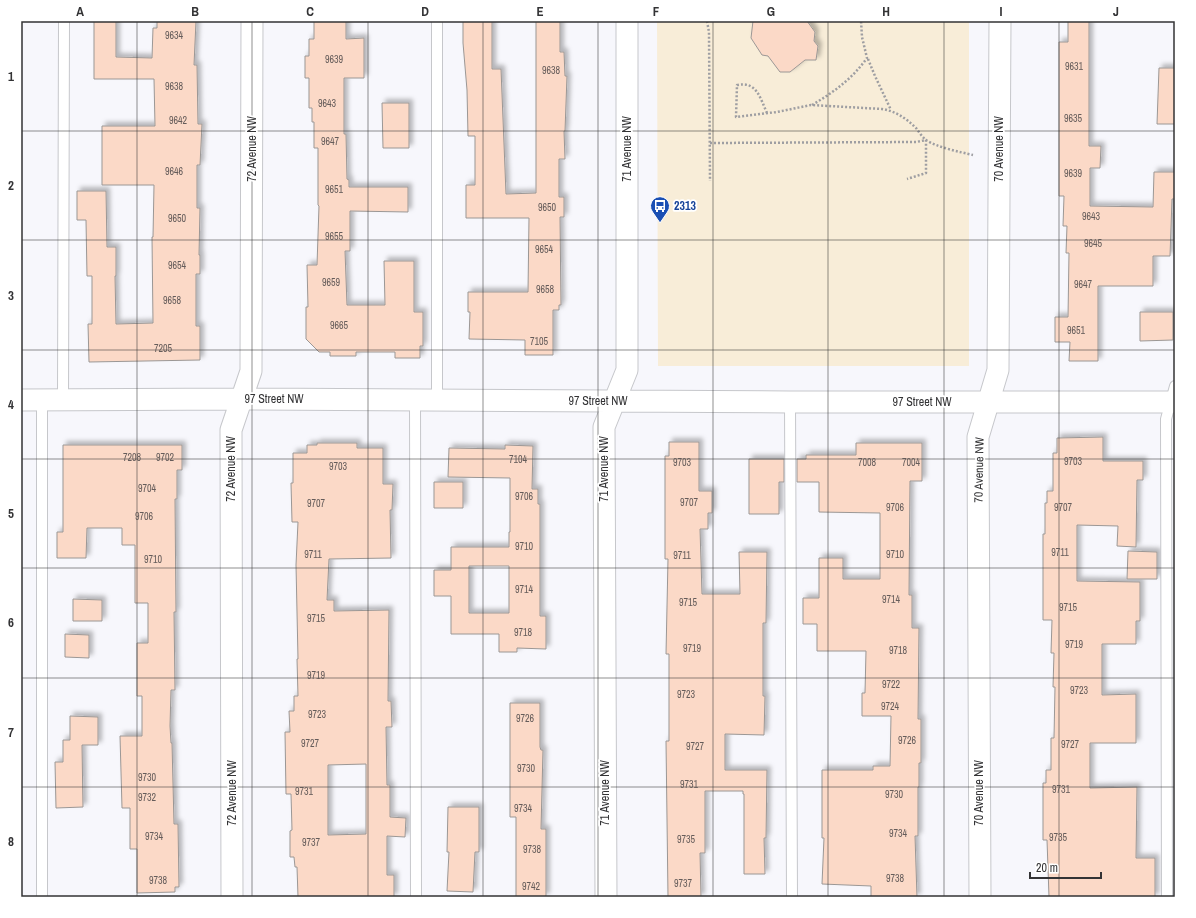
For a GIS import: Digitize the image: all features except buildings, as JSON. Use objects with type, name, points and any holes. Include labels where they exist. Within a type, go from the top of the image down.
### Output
[{"type":"street","name":"72 Avenue NW","points":[[232,897],[231,430],[251,371],[252,21]]},
{"type":"street","name":"71 Avenue NW","points":[[606,897],[604,427],[627,370],[627,21]]},
{"type":"street","name":"70 Avenue NW","points":[[980,897],[978,437],[998,370],[1000,21]]},
{"type":"street","name":"97 Street NW","points":[[21,400],[242,399],[437,401],[989,402],[1174,396]]},
{"type":"lane","points":[[63,400],[64,21]]},
{"type":"lane","points":[[437,21],[437,401]]},
{"type":"lane","points":[[1167,897],[1166,419],[1174,396]]},
{"type":"lane","points":[[42,400],[42,897]]},
{"type":"lane","points":[[415,400],[416,897]]},
{"type":"lane","points":[[790,402],[792,897]]},
{"type":"path","points":[[707,21],[709,32],[710,181]]},
{"type":"path","points":[[861,21],[862,37],[867,58],[874,76],[892,110]]},
{"type":"path","points":[[811,105],[833,93],[852,77],[867,58]]},
{"type":"path","points":[[767,113],[755,88],[746,83],[737,85],[736,116],[767,113],[811,105],[882,108],[892,110],[904,118],[916,128],[926,140],[954,151],[973,155]]},
{"type":"path","points":[[710,143],[916,142],[926,140]]},
{"type":"path","points":[[907,179],[926,173],[926,140]]},
{"type":"shaded area","points":[[657,21],[969,21],[969,366],[658,366]]},
{"type":"place","name":"2313","points":[[660,223]]}]
